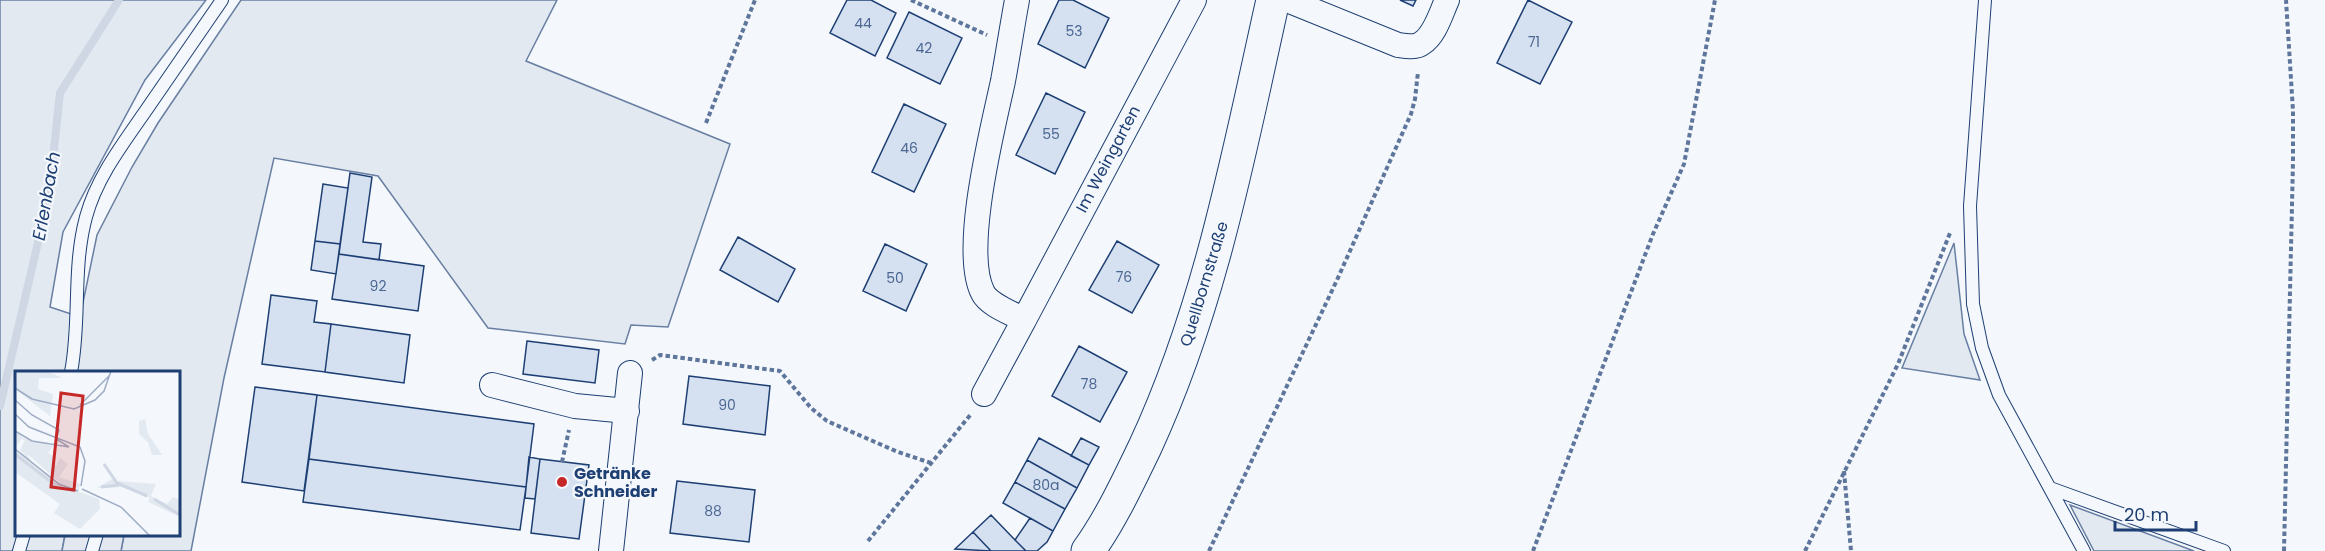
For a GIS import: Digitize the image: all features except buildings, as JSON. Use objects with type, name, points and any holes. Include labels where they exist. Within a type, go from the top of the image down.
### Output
[{"type":"main road","name":"Quellbornstraße","points":[[1088,551],[1125,488],[1156,423],[1197,315],[1229,201],[1272,0]]},
{"type":"street","points":[[1017,0],[982,186],[975,270],[983,293],[988,299],[1024,320]]},
{"type":"street","name":"Im Weingarten","points":[[984,394],[1194,0]]},
{"type":"street","points":[[1287,0],[1398,45],[1411,46],[1422,44],[1431,32],[1447,0]]},
{"type":"street","points":[[611,551],[630,373]]},
{"type":"street","points":[[492,384],[575,406],[627,411]]},
{"type":"lane","points":[[71,371],[76,332],[76,277],[80,246],[86,216],[95,192],[118,150],[222,0]]},
{"type":"lane","points":[[1984,0],[1970,206],[1973,304],[1982,348],[1999,395],[2084,551]]},
{"type":"lane","points":[[2050,488],[2224,551]]},
{"type":"lane","points":[[19,551],[23,536]]},
{"type":"lane","points":[[92,551],[96,536]]},
{"type":"path","points":[[706,123],[755,0]]},
{"type":"path","points":[[910,0],[1010,45]]},
{"type":"path","points":[[1533,551],[1653,234],[1684,164],[1715,0]]},
{"type":"path","points":[[2284,551],[2293,162],[2293,111],[2286,0]]},
{"type":"path","points":[[1209,551],[1411,114],[1422,44]]},
{"type":"path","points":[[1805,551],[1898,364],[1950,232],[1970,206]]},
{"type":"path","points":[[630,373],[660,355],[780,371],[811,408],[827,421],[898,452],[931,463]]},
{"type":"path","points":[[868,541],[973,411],[984,394]]},
{"type":"path","points":[[562,462],[575,406]]},
{"type":"path","points":[[1844,470],[1851,551]]},
{"type":"shaded area","points":[[0,0],[206,0],[145,80],[63,232],[50,307],[80,317],[97,235],[158,123],[241,0],[557,0],[526,61],[730,144],[668,327],[631,325],[625,344],[488,328],[378,176],[274,158],[224,378],[191,551],[121,551],[124,536],[180,536],[180,371],[15,371],[15,536],[65,536],[62,551],[0,551]]},
{"type":"shaded area","points":[[1954,243],[1964,334],[1980,380],[1902,368]]},
{"type":"shaded area","points":[[2070,505],[2194,551],[2094,551]]},
{"type":"shaded area","points":[[65,536],[124,536],[121,551],[62,551]]},
{"type":"waterway","name":"Erlenbach","points":[[0,406],[49,195],[60,93],[119,0]]},
{"type":"place","name":"Getränke Schneider","points":[[562,482]]}]
